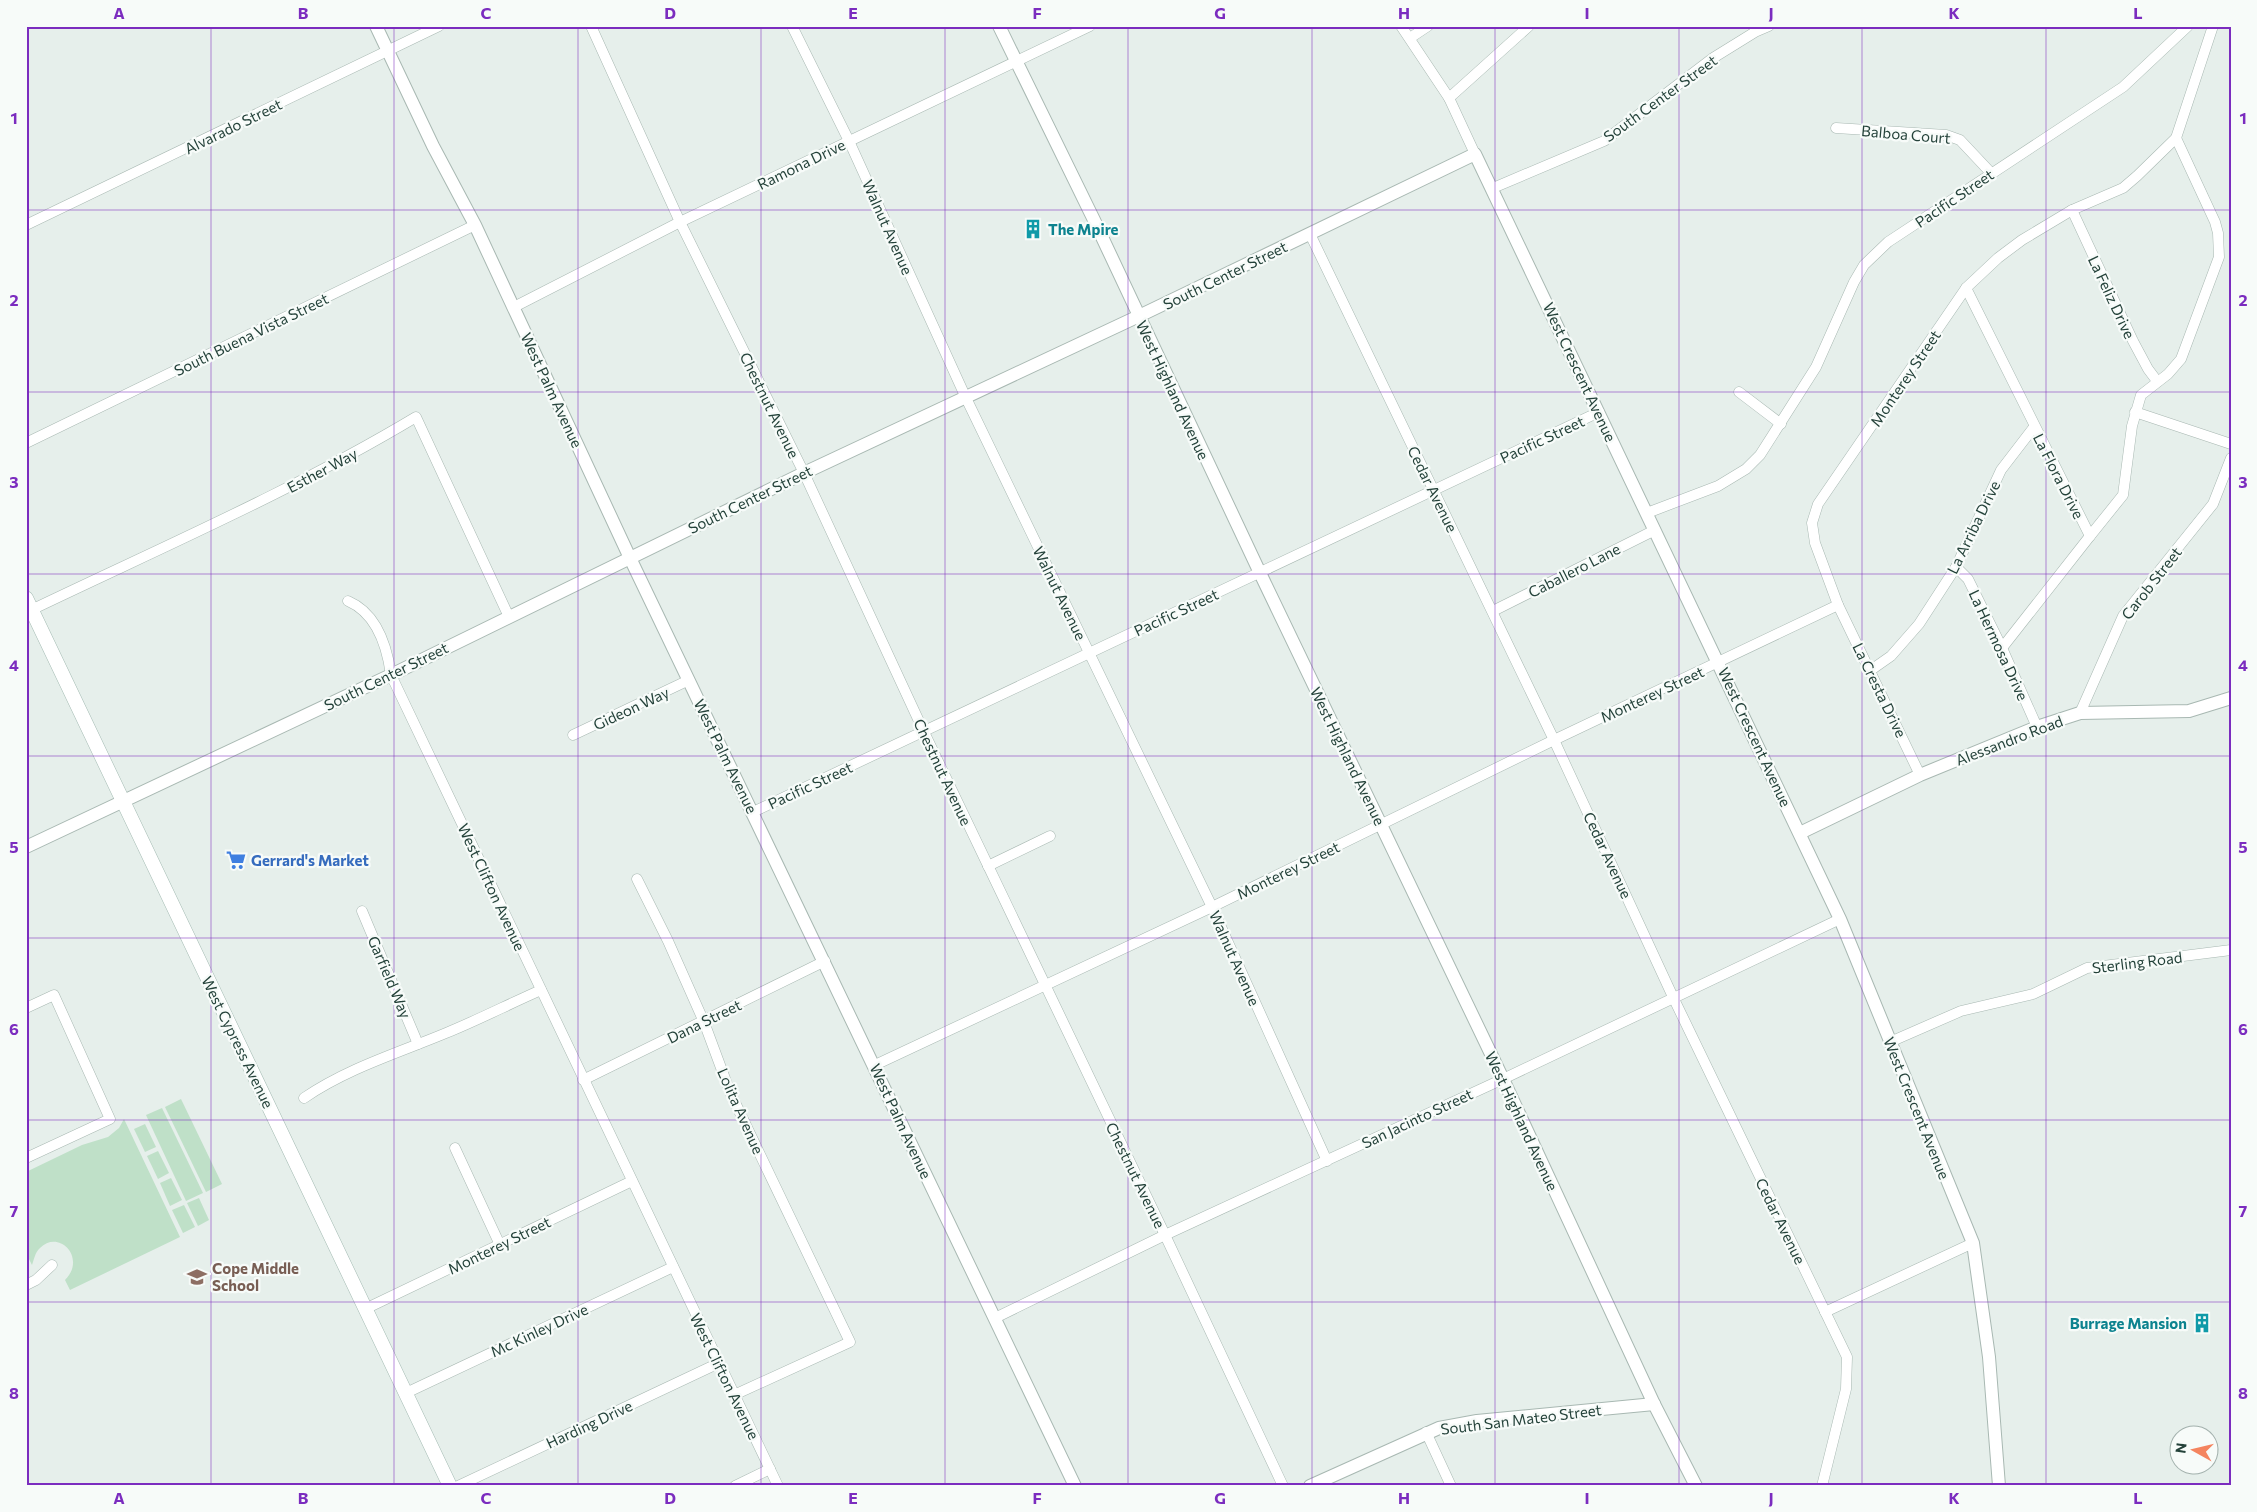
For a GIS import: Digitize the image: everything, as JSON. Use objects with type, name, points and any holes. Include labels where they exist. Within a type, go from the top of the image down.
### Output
[{"type":"main road","name":"West Cypress Avenue","points":[[28,607],[450,1486]]},
{"type":"street","name":"West Palm Avenue","points":[[376,26],[433,146],[475,225],[630,558],[825,961],[1075,1486]]},
{"type":"street","name":"Alvarado Street","points":[[26,226],[439,26]]},
{"type":"street","name":"Chestnut Avenue","points":[[591,26],[680,222],[804,473],[1044,986],[1165,1235],[1283,1486]]},
{"type":"street","name":"Walnut Avenue","points":[[792,26],[848,141],[966,398],[1212,907],[1327,1161]]},
{"type":"street","name":"West Highland Avenue","points":[[999,26],[1094,220],[1260,573],[1503,1079],[1654,1404],[1696,1486]]},
{"type":"street","name":"Ramona Drive","points":[[514,307],[680,222],[848,141],[931,104],[1090,26]]},
{"type":"street","name":"West Crescent Avenue","points":[[1401,26],[1449,98],[1840,919],[1972,1243],[1989,1357],[1999,1486]]},
{"type":"street","points":[[1410,38],[1428,26]]},
{"type":"street","points":[[1449,98],[1530,26]]},
{"type":"street","name":"South Center Street","points":[[1493,188],[1604,141],[1713,58],[1769,26]]},
{"type":"street","name":"Pacific Street","points":[[1648,513],[1718,486],[1746,469],[1760,455],[1816,368],[1844,301],[1864,265],[1888,242],[2123,87],[2188,26]]},
{"type":"street","name":"Monterey Street","points":[[874,1065],[1212,907],[1554,740],[1838,605],[1815,543],[1812,523],[1818,504],[1966,288],[2009,250],[2072,210],[2123,188],[2138,176],[2176,138],[2213,26]]},
{"type":"street","name":"Balboa Court","points":[[1836,128],[1946,135],[1960,140],[1991,173]]},
{"type":"street","points":[[2090,536],[2123,494],[2135,412],[2141,396],[2168,374],[2182,359],[2219,257],[2218,233],[2215,222],[2176,138]]},
{"type":"street","name":"South Center Street","points":[[26,847],[122,800],[391,675],[804,473],[1139,316],[1475,154]]},
{"type":"street","name":"La Feliz Drive","points":[[2072,210],[2133,341],[2148,370],[2157,382]]},
{"type":"street","name":"South Buena Vista Street","points":[[26,443],[475,225]]},
{"type":"street","name":"Cedar Avenue","points":[[1310,234],[1493,611],[1673,997],[1847,1357],[1847,1374],[1822,1486]]},
{"type":"street","name":"La Flora Drive","points":[[1966,288],[2090,536],[2002,648]]},
{"type":"street","points":[[1739,392],[1781,424]]},
{"type":"street","name":"Pacific Street","points":[[753,812],[1599,412]]},
{"type":"street","points":[[2135,412],[2231,444]]},
{"type":"street","name":"Esther Way","points":[[28,607],[293,485],[371,444],[416,417],[509,617]]},
{"type":"street","name":"La Arriba Drive","points":[[1871,670],[1891,656],[1918,626],[1956,567],[2001,470],[2034,427]]},
{"type":"street","name":"Carob Street","points":[[2080,713],[2122,616],[2213,504],[2231,458]]},
{"type":"street","name":"Caballero Lane","points":[[1493,611],[1656,530]]},
{"type":"street","name":"La Hermosa Drive","points":[[1956,567],[1968,579],[2002,648],[2037,727]]},
{"type":"street","name":"West Clifton Avenue","points":[[348,601],[359,606],[377,629],[385,647],[391,675],[778,1486]]},
{"type":"street","name":"La Cresta Drive","points":[[1838,605],[1920,775]]},
{"type":"street","name":"Gideon Way","points":[[573,735],[689,680]]},
{"type":"street","name":"Alessandro Road","points":[[1800,833],[1920,775],[2037,727],[2080,713],[2189,711],[2231,698]]},
{"type":"street","points":[[988,866],[1050,836]]},
{"type":"street","name":"Lolita Avenue","points":[[637,879],[668,940],[704,1022],[730,1092],[850,1342],[734,1395]]},
{"type":"street","name":"Garfield Way","points":[[362,911],[418,1044]]},
{"type":"street","name":"San Jacinto Street","points":[[995,1318],[1165,1235],[1503,1079],[1840,919]]},
{"type":"street","name":"Sterling Road","points":[[1890,1042],[1961,1011],[2033,994],[2086,968],[2231,950]]},
{"type":"street","name":"Dana Street","points":[[583,1080],[825,961]]},
{"type":"street","points":[[304,1098],[327,1082],[353,1070],[418,1044],[540,990]]},
{"type":"street","points":[[26,1008],[54,995],[110,1119],[26,1158]]},
{"type":"street","points":[[455,1148],[500,1245]]},
{"type":"street","name":"Monterey Street","points":[[365,1309],[632,1181]]},
{"type":"street","points":[[1825,1312],[1972,1243]]},
{"type":"street","points":[[26,1285],[36,1280],[52,1265]]},
{"type":"street","name":"Mc Kinley Drive","points":[[406,1393],[673,1267]]},
{"type":"street","name":"Harding Drive","points":[[458,1486],[719,1362]]},
{"type":"street","name":"South San Mateo Street","points":[[1310,1486],[1426,1432],[1477,1421],[1654,1404]]},
{"type":"street","points":[[1426,1432],[1451,1486]]},
{"type":"street","points":[[735,1486],[770,1468]]},
{"type":"green space","points":[[181,1099],[222,1184],[206,1192],[165,1107]]},
{"type":"green space","points":[[162,1108],[203,1193],[186,1201],[146,1115]]},
{"type":"green space","points":[[124,1119],[180,1237],[70,1290],[65,1280],[71,1272],[73,1263],[72,1255],[68,1249],[62,1244],[55,1242],[47,1243],[37,1252],[32,1265],[26,1253],[26,1172],[82,1145],[108,1137],[119,1128]]},
{"type":"green space","points":[[145,1124],[156,1147],[145,1152],[134,1129]]},
{"type":"green space","points":[[158,1151],[169,1173],[158,1179],[147,1156]]},
{"type":"green space","points":[[171,1178],[182,1200],[170,1206],[160,1183]]},
{"type":"green space","points":[[199,1198],[209,1220],[198,1226],[187,1203]]},
{"type":"green space","points":[[184,1205],[195,1227],[183,1233],[172,1210]]},
{"type":"place","name":"The Mpire","points":[[1033,229]]},
{"type":"place","name":"Gerrard's Market","points":[[236,860]]},
{"type":"place","name":"Cope Middle School","points":[[197,1277]]},
{"type":"place","name":"Burrage Mansion","points":[[2202,1323]]}]
